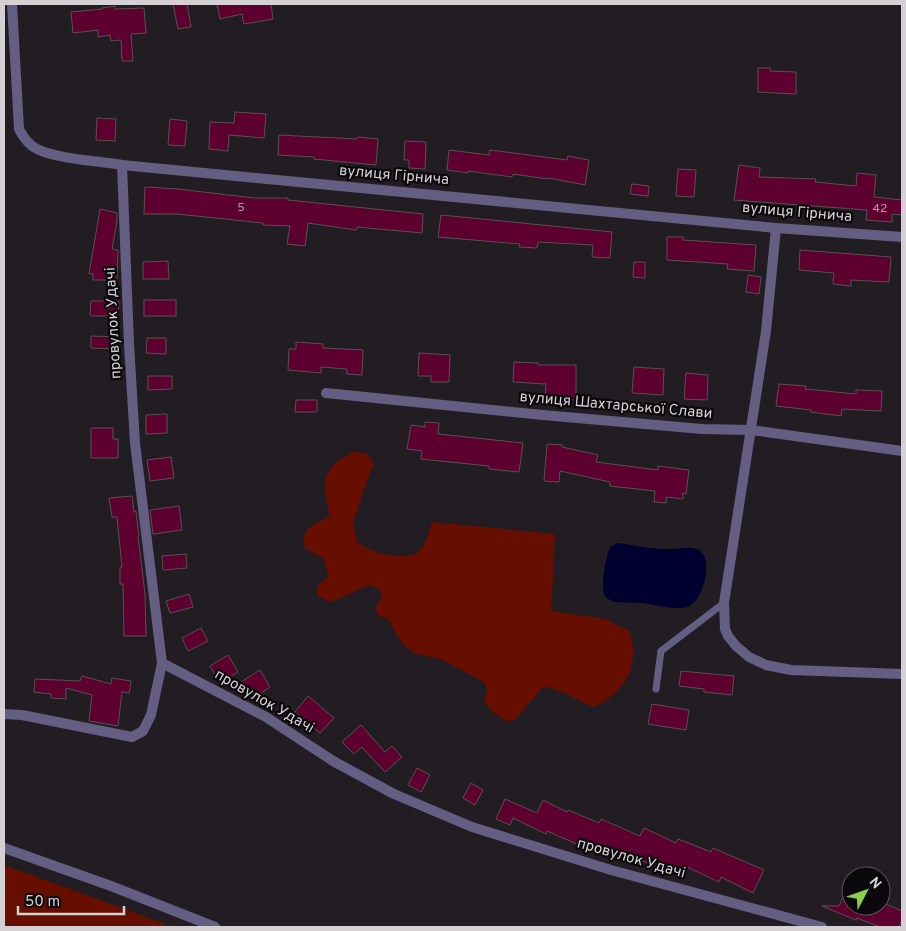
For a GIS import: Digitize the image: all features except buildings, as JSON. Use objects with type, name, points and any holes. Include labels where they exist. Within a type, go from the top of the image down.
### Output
[{"type":"street","name":"вулиця Гірнича","points":[[12,4],[18,129],[25,139],[36,148],[51,154],[122,165],[776,228],[902,237]]},
{"type":"street","name":"провулок Удачі","points":[[122,165],[135,443],[162,663],[266,717],[333,761],[394,794],[472,828],[611,870],[822,927]]},
{"type":"street","points":[[776,228],[766,332],[724,602],[728,636],[749,657],[766,665],[791,670],[902,674]]},
{"type":"street","name":"вулиця Шахтарської Слави","points":[[326,393],[702,429],[751,430],[902,451]]},
{"type":"street","points":[[4,714],[22,715],[132,737],[143,731],[151,715],[162,663]]},
{"type":"street","points":[[4,848],[111,886],[215,927]]},
{"type":"lane","points":[[656,689],[661,651],[724,602]]},
{"type":"shaded area","points":[[353,452],[367,453],[374,465],[353,523],[357,542],[369,549],[394,556],[416,553],[424,544],[432,522],[555,534],[551,611],[606,619],[629,631],[633,655],[631,666],[628,676],[614,695],[593,707],[562,692],[544,686],[515,720],[505,721],[492,711],[484,701],[487,690],[484,682],[443,660],[414,653],[404,645],[389,619],[379,616],[375,608],[382,597],[380,590],[369,585],[331,602],[318,596],[318,586],[329,576],[322,557],[305,549],[304,536],[309,528],[329,516],[325,492],[328,472],[341,459]]},
{"type":"shaded area","points":[[617,543],[660,549],[697,549],[702,553],[706,568],[706,577],[700,595],[695,602],[685,608],[615,602],[607,598],[603,586],[605,564],[610,547]]},
{"type":"shaded area","points":[[4,865],[174,927],[4,927]]}]
